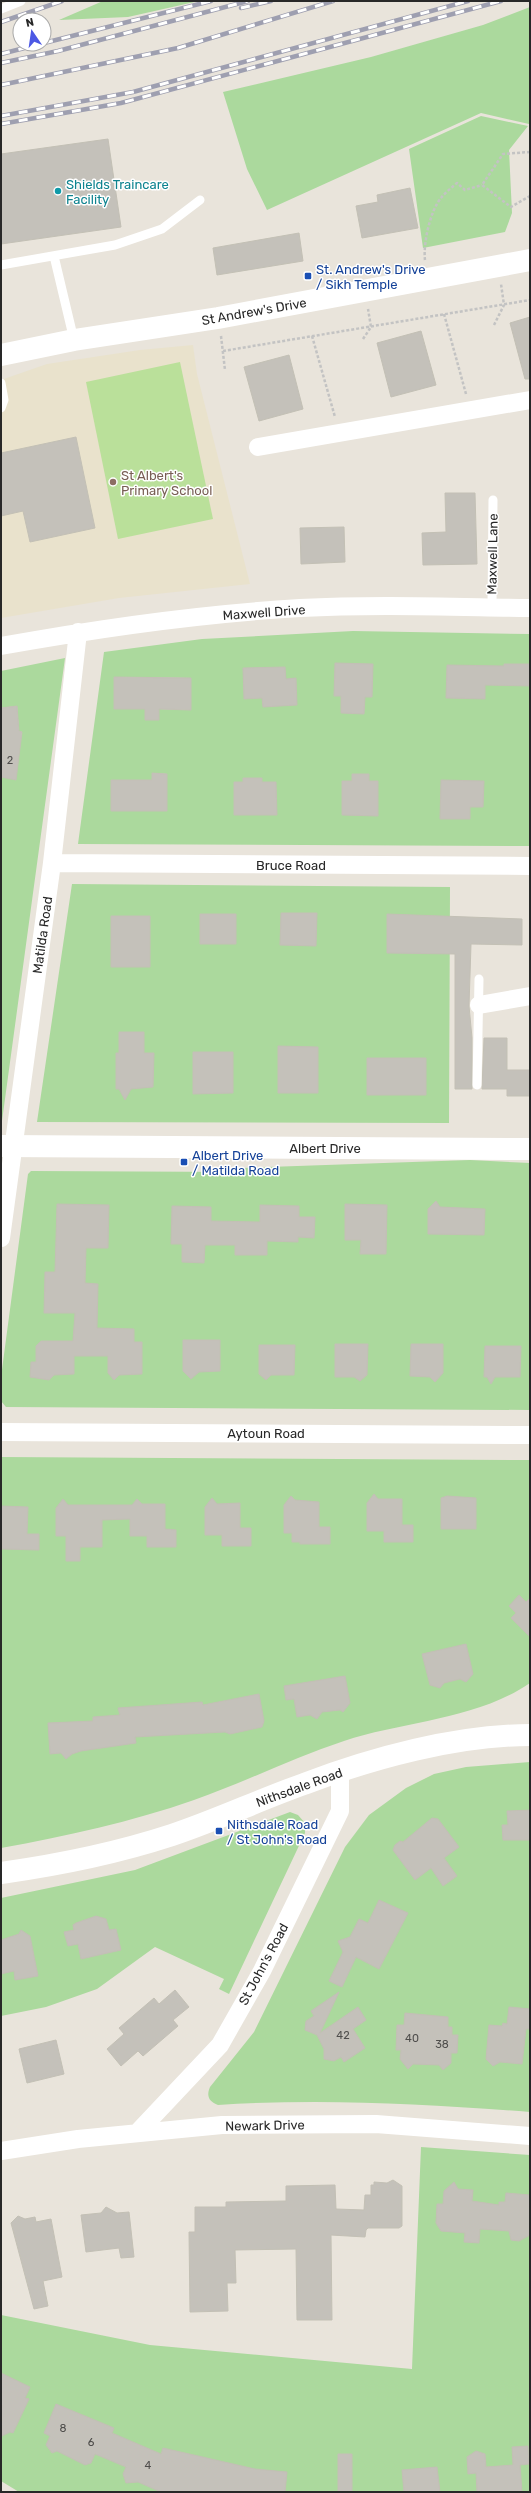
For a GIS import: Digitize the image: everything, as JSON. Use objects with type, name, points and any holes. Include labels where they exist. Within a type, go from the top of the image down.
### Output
[{"type":"street","name":"St Andrew's Drive","points":[[1,356],[74,340],[218,318],[530,260]]},
{"type":"street","points":[[258,447],[530,400]]},
{"type":"street","name":"Maxwell Drive","points":[[1,646],[78,632],[186,617],[301,608],[530,608]]},
{"type":"street","name":"Matilda Road","points":[[1,1238],[7,1146],[52,863],[78,632]]},
{"type":"street","name":"Bruce Road","points":[[52,863],[530,866]]},
{"type":"street","points":[[479,1005],[530,996]]},
{"type":"street","name":"Albert Drive","points":[[7,1146],[530,1149]]},
{"type":"street","name":"Aytoun Road","points":[[1,1432],[530,1435]]},
{"type":"street","name":"Nithsdale Road","points":[[1,1873],[48,1866],[171,1836],[340,1771],[448,1743],[530,1735]]},
{"type":"street","name":"St John's Road","points":[[138,2132],[220,2045],[262,1971],[340,1811],[340,1771]]},
{"type":"street","name":"Newark Drive","points":[[1,2151],[138,2132],[222,2125],[376,2124],[530,2136]]},
{"type":"lane","points":[[1,9],[21,1]]},
{"type":"lane","points":[[1,265],[115,245],[162,229],[200,200]]},
{"type":"lane","points":[[54,256],[74,340]]},
{"type":"lane","points":[[1,383],[4,400],[1,408]]},
{"type":"lane","name":"Maxwell Lane","points":[[492,607],[493,500]]},
{"type":"lane","points":[[477,1085],[480,979]]},
{"type":"path","points":[[428,279],[424,252],[428,226],[440,199],[457,183],[465,190],[482,185],[503,154],[530,152]]},
{"type":"path","points":[[482,185],[512,207],[530,196]]},
{"type":"path","points":[[363,339],[371,327],[365,291]]},
{"type":"path","points":[[223,351],[530,300]]},
{"type":"path","points":[[494,325],[504,305]]},
{"type":"path","points":[[444,314],[470,410]]},
{"type":"path","points":[[218,318],[225,370]]},
{"type":"path","points":[[312,336],[339,433]]},
{"type":"shaded area","name":"St Albert's Primary School","points":[[193,345],[197,374],[250,584],[119,598],[1,618],[1,380],[47,364],[140,350]]},
{"type":"green space","points":[[103,1],[199,1],[128,17],[59,20]]},
{"type":"green space","points":[[530,7],[529,124],[481,113],[267,210],[247,169],[223,92],[371,57],[483,25]]},
{"type":"green space","points":[[481,116],[528,126],[509,150],[512,213],[505,232],[423,248],[409,149]]},
{"type":"green space","points":[[180,362],[213,519],[118,539],[86,382]]},
{"type":"green space","points":[[353,631],[530,634],[530,846],[78,844],[104,652],[202,639]],"holes":[[[114,677],[191,678],[191,710],[159,709],[159,720],[145,720],[145,709],[114,709]],[[153,773],[167,774],[167,811],[111,810],[111,780],[152,781]]]},
{"type":"green space","points":[[65,658],[1,1121],[1,777],[15,779],[22,732],[19,731],[17,706],[1,708],[1,671]]},
{"type":"green space","points":[[72,884],[450,887],[449,1123],[37,1122]]},
{"type":"green space","points":[[470,1160],[530,1163],[530,1410],[6,1407],[1,1401],[1,1377],[28,1174],[31,1171],[242,1172],[243,1168]]},
{"type":"green space","points":[[1,1457],[530,1460],[530,1683],[487,1705],[344,1741],[213,1793],[170,1808],[99,1828],[1,1848]]},
{"type":"green space","points":[[530,1762],[530,2112],[374,2103],[296,2102],[218,2105],[212,2102],[208,2096],[210,2087],[254,2032],[345,1847],[369,1815],[406,1788],[434,1774],[466,1767]]},
{"type":"green space","points":[[290,1812],[298,1815],[305,1823],[305,1833],[229,1994],[219,1989],[224,1979],[155,1947],[97,1989],[46,2007],[1,2016],[1,1898],[135,1870]]},
{"type":"green space","points":[[421,2147],[530,2155],[530,2492],[19,2492],[1,2481],[1,2315],[150,2345],[412,2369]]},
{"type":"building","name":"Shields Traincare Facility","points":[[108,139],[121,227],[1,244],[1,154]]},
{"type":"building","points":[[410,188],[418,228],[362,238],[356,206],[378,202],[377,195]]},
{"type":"building","points":[[299,233],[303,261],[217,275],[213,248]]},
{"type":"building","points":[[530,317],[530,379],[525,379],[510,323]]},
{"type":"building","points":[[421,331],[436,385],[391,397],[377,343]]},
{"type":"building","points":[[289,355],[303,409],[259,421],[244,367]]},
{"type":"building","points":[[76,437],[95,528],[30,542],[23,511],[1,516],[1,453]]},
{"type":"building","points":[[445,493],[475,493],[477,564],[423,565],[422,533],[446,532]]},
{"type":"building","points":[[344,527],[345,562],[301,564],[300,528]]},
{"type":"building","points":[[335,663],[373,664],[372,697],[365,697],[364,714],[341,713],[341,696],[334,696]]},
{"type":"building","points":[[504,664],[530,664],[530,686],[485,685],[485,699],[446,698],[447,665],[504,666]]},
{"type":"building","points":[[285,667],[286,679],[296,678],[297,705],[263,707],[262,698],[244,699],[243,668]]},
{"type":"building","points":[[114,677],[191,678],[191,710],[159,709],[159,720],[145,720],[145,709],[114,709]]},
{"type":"building","points":[[17,706],[19,731],[22,732],[16,780],[1,777],[1,708]]},
{"type":"building","points":[[152,773],[167,774],[167,811],[111,811],[111,780],[152,780]]},
{"type":"building","points":[[352,774],[369,774],[369,781],[378,781],[378,816],[342,815],[342,781],[352,781]]},
{"type":"building","points":[[243,778],[262,778],[262,782],[276,782],[277,815],[234,815],[234,782],[243,782]]},
{"type":"building","points":[[441,780],[484,781],[483,807],[470,807],[470,819],[440,819]]},
{"type":"building","points":[[281,913],[317,913],[316,946],[280,945]]},
{"type":"building","points":[[200,914],[236,914],[236,944],[200,944]]},
{"type":"building","points":[[387,914],[522,919],[522,945],[471,944],[469,1006],[472,1038],[472,1089],[455,1089],[455,954],[387,953]]},
{"type":"building","points":[[111,916],[150,916],[150,967],[111,967]]},
{"type":"building","points":[[119,1032],[144,1032],[144,1053],[154,1053],[153,1087],[131,1089],[125,1100],[119,1089],[116,1089],[116,1053],[119,1053]]},
{"type":"building","points":[[484,1038],[507,1038],[507,1070],[530,1070],[530,1096],[507,1096],[507,1089],[482,1089]]},
{"type":"building","points":[[278,1046],[318,1047],[318,1093],[278,1093]]},
{"type":"building","points":[[193,1052],[233,1052],[233,1093],[193,1094]]},
{"type":"building","points":[[367,1058],[426,1058],[426,1095],[367,1095]]},
{"type":"building","points":[[436,1201],[440,1207],[485,1209],[484,1235],[428,1234],[428,1209]]},
{"type":"building","points":[[57,1204],[109,1205],[108,1248],[86,1248],[85,1283],[98,1284],[97,1328],[134,1329],[134,1342],[142,1342],[142,1374],[119,1375],[114,1380],[108,1373],[108,1356],[74,1356],[74,1374],[54,1375],[49,1380],[30,1377],[31,1362],[36,1362],[36,1346],[41,1341],[73,1341],[75,1313],[44,1313],[45,1272],[55,1272]]},
{"type":"building","points":[[345,1204],[387,1205],[386,1254],[360,1254],[361,1240],[345,1240]]},
{"type":"building","points":[[260,1205],[299,1206],[299,1217],[315,1217],[314,1238],[298,1237],[298,1242],[267,1241],[267,1255],[235,1255],[235,1245],[205,1245],[204,1263],[182,1262],[182,1244],[171,1244],[172,1206],[211,1207],[211,1221],[260,1222]]},
{"type":"building","points":[[183,1340],[220,1340],[220,1371],[199,1372],[191,1379],[183,1371]]},
{"type":"building","points":[[335,1344],[368,1344],[367,1375],[360,1381],[354,1377],[335,1377]]},
{"type":"building","points":[[411,1344],[443,1344],[443,1373],[435,1382],[430,1377],[410,1376]]},
{"type":"building","points":[[259,1345],[295,1345],[294,1375],[271,1375],[266,1380],[259,1374]]},
{"type":"building","points":[[485,1346],[521,1346],[520,1377],[495,1377],[491,1384],[487,1377],[484,1377]]},
{"type":"building","points":[[374,1494],[378,1499],[402,1499],[402,1525],[413,1525],[413,1542],[384,1542],[384,1531],[367,1531],[367,1503]]},
{"type":"building","points":[[291,1496],[295,1500],[319,1502],[319,1527],[330,1527],[330,1544],[300,1544],[300,1542],[292,1542],[292,1533],[284,1533],[284,1505]]},
{"type":"building","points":[[447,1496],[476,1498],[476,1529],[441,1529],[441,1498]]},
{"type":"building","points":[[212,1498],[217,1504],[240,1503],[240,1528],[251,1528],[251,1546],[222,1546],[222,1535],[205,1535],[205,1507]]},
{"type":"building","points":[[63,1499],[68,1505],[132,1505],[137,1499],[142,1504],[165,1504],[165,1529],[176,1530],[176,1547],[147,1547],[147,1536],[130,1536],[130,1519],[102,1520],[102,1547],[80,1547],[80,1561],[66,1561],[66,1536],[56,1536],[56,1508]]},
{"type":"building","points":[[1,1506],[28,1507],[27,1534],[39,1534],[39,1550],[2,1549]]},
{"type":"building","points":[[519,1595],[526,1602],[530,1598],[530,1637],[511,1618],[516,1613],[509,1606]]},
{"type":"building","points":[[466,1644],[473,1674],[466,1682],[460,1679],[444,1683],[440,1688],[430,1685],[422,1654]]},
{"type":"building","points":[[345,1676],[350,1703],[343,1712],[340,1710],[322,1712],[317,1719],[310,1715],[297,1717],[294,1699],[286,1700],[284,1686]]},
{"type":"building","points":[[259,1694],[264,1721],[262,1727],[230,1734],[225,1732],[135,1737],[136,1743],[81,1751],[72,1754],[66,1759],[61,1753],[50,1754],[48,1723],[93,1721],[93,1717],[120,1715],[118,1708],[202,1702],[203,1705]]},
{"type":"building","points":[[530,1810],[530,1840],[503,1840],[502,1825],[508,1825],[507,1811]]},
{"type":"building","points":[[432,1818],[438,1819],[459,1847],[444,1858],[457,1876],[443,1886],[431,1868],[415,1880],[393,1850],[395,1845],[400,1841],[403,1842]]},
{"type":"building","points":[[379,1900],[408,1913],[379,1969],[356,1957],[342,1987],[329,1981],[343,1952],[338,1941],[350,1937],[359,1919],[368,1923]]},
{"type":"building","points":[[96,1916],[106,1919],[109,1930],[116,1929],[121,1950],[81,1959],[78,1944],[68,1946],[64,1932],[74,1930],[73,1925],[76,1923]]},
{"type":"building","points":[[21,1930],[30,1936],[38,1976],[15,1980],[14,1971],[1,1974],[1,1940],[19,1934]]},
{"type":"building","points":[[175,1990],[189,2007],[173,2020],[178,2026],[143,2056],[138,2051],[121,2066],[107,2049],[124,2034],[119,2028],[154,1998],[159,2004]]},
{"type":"building","points":[[339,1992],[320,2033],[358,2007],[366,2020],[353,2029],[365,2048],[344,2062],[341,2057],[334,2061],[324,2059],[324,2049],[317,2035],[305,2030],[306,2021],[314,2016],[311,2011]]},
{"type":"building","points":[[509,2007],[530,2009],[530,2029],[526,2029],[522,2064],[500,2062],[493,2066],[486,2059],[489,2025],[502,2026],[503,2023],[507,2024]]},
{"type":"building","points":[[405,2013],[448,2017],[448,2027],[452,2027],[452,2035],[458,2035],[457,2053],[451,2053],[451,2063],[443,2070],[439,2065],[413,2064],[408,2069],[400,2059],[401,2050],[396,2050],[397,2025],[404,2025]]},
{"type":"building","points":[[56,2040],[64,2074],[27,2083],[19,2049]]},
{"type":"building","points":[[393,2180],[402,2186],[402,2226],[399,2228],[368,2228],[366,2230],[365,2237],[331,2235],[332,2320],[297,2320],[296,2249],[235,2250],[236,2283],[227,2283],[228,2311],[190,2312],[189,2232],[195,2232],[195,2207],[226,2207],[226,2202],[286,2201],[286,2186],[335,2185],[336,2209],[364,2210],[365,2195],[371,2195],[371,2185],[374,2185],[374,2182],[387,2183]]},
{"type":"building","points":[[454,2182],[458,2189],[473,2190],[472,2201],[499,2205],[499,2202],[505,2202],[506,2193],[530,2195],[530,2235],[519,2241],[511,2240],[509,2231],[480,2229],[479,2243],[464,2242],[465,2233],[441,2231],[436,2223],[437,2204],[443,2204],[444,2191]]},
{"type":"building","points":[[106,2207],[117,2213],[129,2212],[134,2257],[121,2258],[119,2248],[86,2252],[81,2215],[101,2213]]},
{"type":"building","points":[[18,2216],[25,2219],[35,2217],[36,2222],[51,2219],[62,2277],[43,2281],[48,2306],[34,2309],[11,2223]]},
{"type":"building","points":[[1,2373],[30,2387],[25,2398],[29,2399],[13,2433],[10,2432],[2,2436]]},
{"type":"building","points":[[56,2404],[114,2428],[112,2433],[161,2454],[163,2448],[255,2469],[287,2472],[285,2492],[161,2492],[138,2482],[126,2483],[123,2474],[126,2467],[95,2454],[91,2463],[85,2465],[57,2451],[52,2453],[46,2445],[50,2436],[44,2433]]},
{"type":"building","points":[[528,2446],[529,2464],[520,2465],[522,2492],[477,2492],[476,2473],[468,2474],[467,2457],[476,2451],[485,2454],[486,2467],[513,2465],[512,2447]]},
{"type":"building","points":[[338,2454],[352,2454],[352,2492],[338,2492]]},
{"type":"building","points":[[437,2467],[440,2492],[404,2492],[402,2470]]},
{"type":"railway","points":[[1,22],[62,1]]},
{"type":"railway","points":[[52,41],[211,1]]},
{"type":"railway","points":[[1,63],[58,51],[248,1]]},
{"type":"railway","points":[[241,8],[271,1]]},
{"type":"railway","points":[[1,85],[178,48],[333,1]]},
{"type":"railway","points":[[1,116],[133,92],[468,1]]},
{"type":"railway","points":[[1,124],[121,103],[501,1]]},
{"type":"railway","points":[[1,54],[12,51]]},
{"type":"place","name":"Shields Traincare Facility","points":[[58,191]]},
{"type":"place","name":"St. Andrew's Drive / Sikh Temple","points":[[308,276]]},
{"type":"place","name":"St Albert's Primary School","points":[[113,482]]},
{"type":"place","name":"Albert Drive / Matilda Road","points":[[184,1162]]},
{"type":"place","name":"Nithsdale Road / St John's Road","points":[[219,1831]]}]
